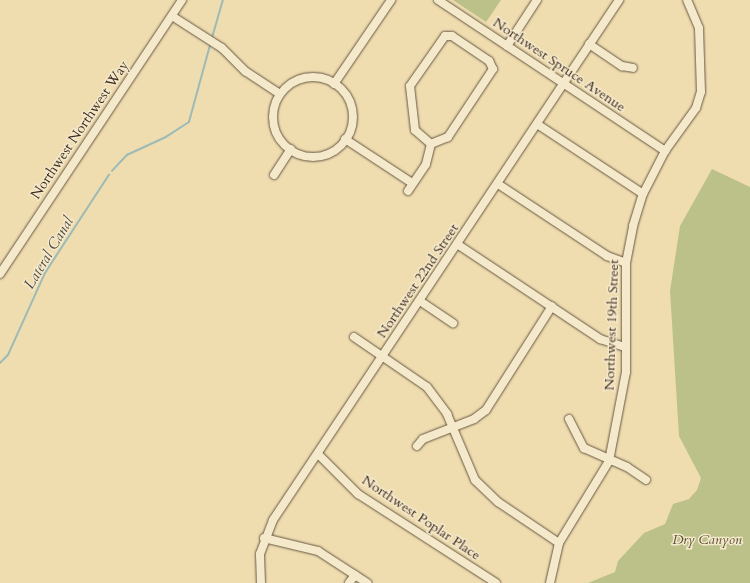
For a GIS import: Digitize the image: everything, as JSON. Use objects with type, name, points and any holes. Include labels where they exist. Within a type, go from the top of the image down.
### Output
[{"type":"street","name":"Northwest Northwest Way","points":[[0,274],[182,0]]},
{"type":"street","points":[[334,84],[390,0]]},
{"type":"street","name":"Northwest Spruce Avenue","points":[[438,0],[666,151]]},
{"type":"street","points":[[507,46],[537,0]]},
{"type":"street","name":"Northwest 22nd Street","points":[[261,583],[260,554],[264,538],[383,355],[619,0]]},
{"type":"street","name":"Northwest 19th Street","points":[[550,583],[559,543],[609,461],[624,391],[626,263],[643,194],[666,151],[696,108],[701,92],[699,28],[687,0]]},
{"type":"street","points":[[172,16],[222,48],[245,71],[280,94]]},
{"type":"street","points":[[449,35],[489,61],[493,68],[448,137],[431,144],[418,136],[415,130],[410,86],[442,38],[449,35]]},
{"type":"street","points":[[589,44],[622,66],[633,68]]},
{"type":"street","points":[[312,77],[334,84],[351,106],[352,118],[346,139],[324,155],[312,157],[291,150],[278,136],[273,124],[273,110],[280,94],[298,79],[312,77]]},
{"type":"street","points":[[537,124],[643,194]]},
{"type":"street","points":[[346,139],[410,187],[426,164],[431,144]]},
{"type":"street","points":[[274,175],[291,150]]},
{"type":"street","points":[[498,184],[607,256],[626,263]]},
{"type":"street","points":[[457,244],[600,339],[625,347]]},
{"type":"street","points":[[420,301],[453,323]]},
{"type":"street","points":[[417,446],[423,439],[452,428],[486,410],[552,306]]},
{"type":"street","points":[[354,337],[383,355],[427,387],[447,414],[464,462],[479,484],[498,502],[559,543]]},
{"type":"street","points":[[569,419],[584,448],[609,461],[632,470],[646,480]]},
{"type":"street","name":"Northwest Poplar Place","points":[[318,454],[358,494],[496,583]]},
{"type":"street","points":[[264,538],[318,551],[367,583]]},
{"type":"street","points":[[349,583],[354,575]]},
{"type":"green space","points":[[453,0],[501,0],[486,22]]},
{"type":"green space","name":"Dry Canyon","points":[[712,169],[750,187],[750,583],[588,583],[615,572],[618,561],[644,533],[665,524],[673,504],[689,499],[697,490],[701,478],[679,436],[670,291],[680,226]]},
{"type":"waterway","name":"Lateral Canal","points":[[212,38],[223,0]]},
{"type":"waterway","name":"Lateral Canal","points":[[112,171],[127,155],[166,137],[189,122],[210,45]]},
{"type":"waterway","name":"Lateral Canal","points":[[0,363],[8,355],[45,273],[109,175]]}]
